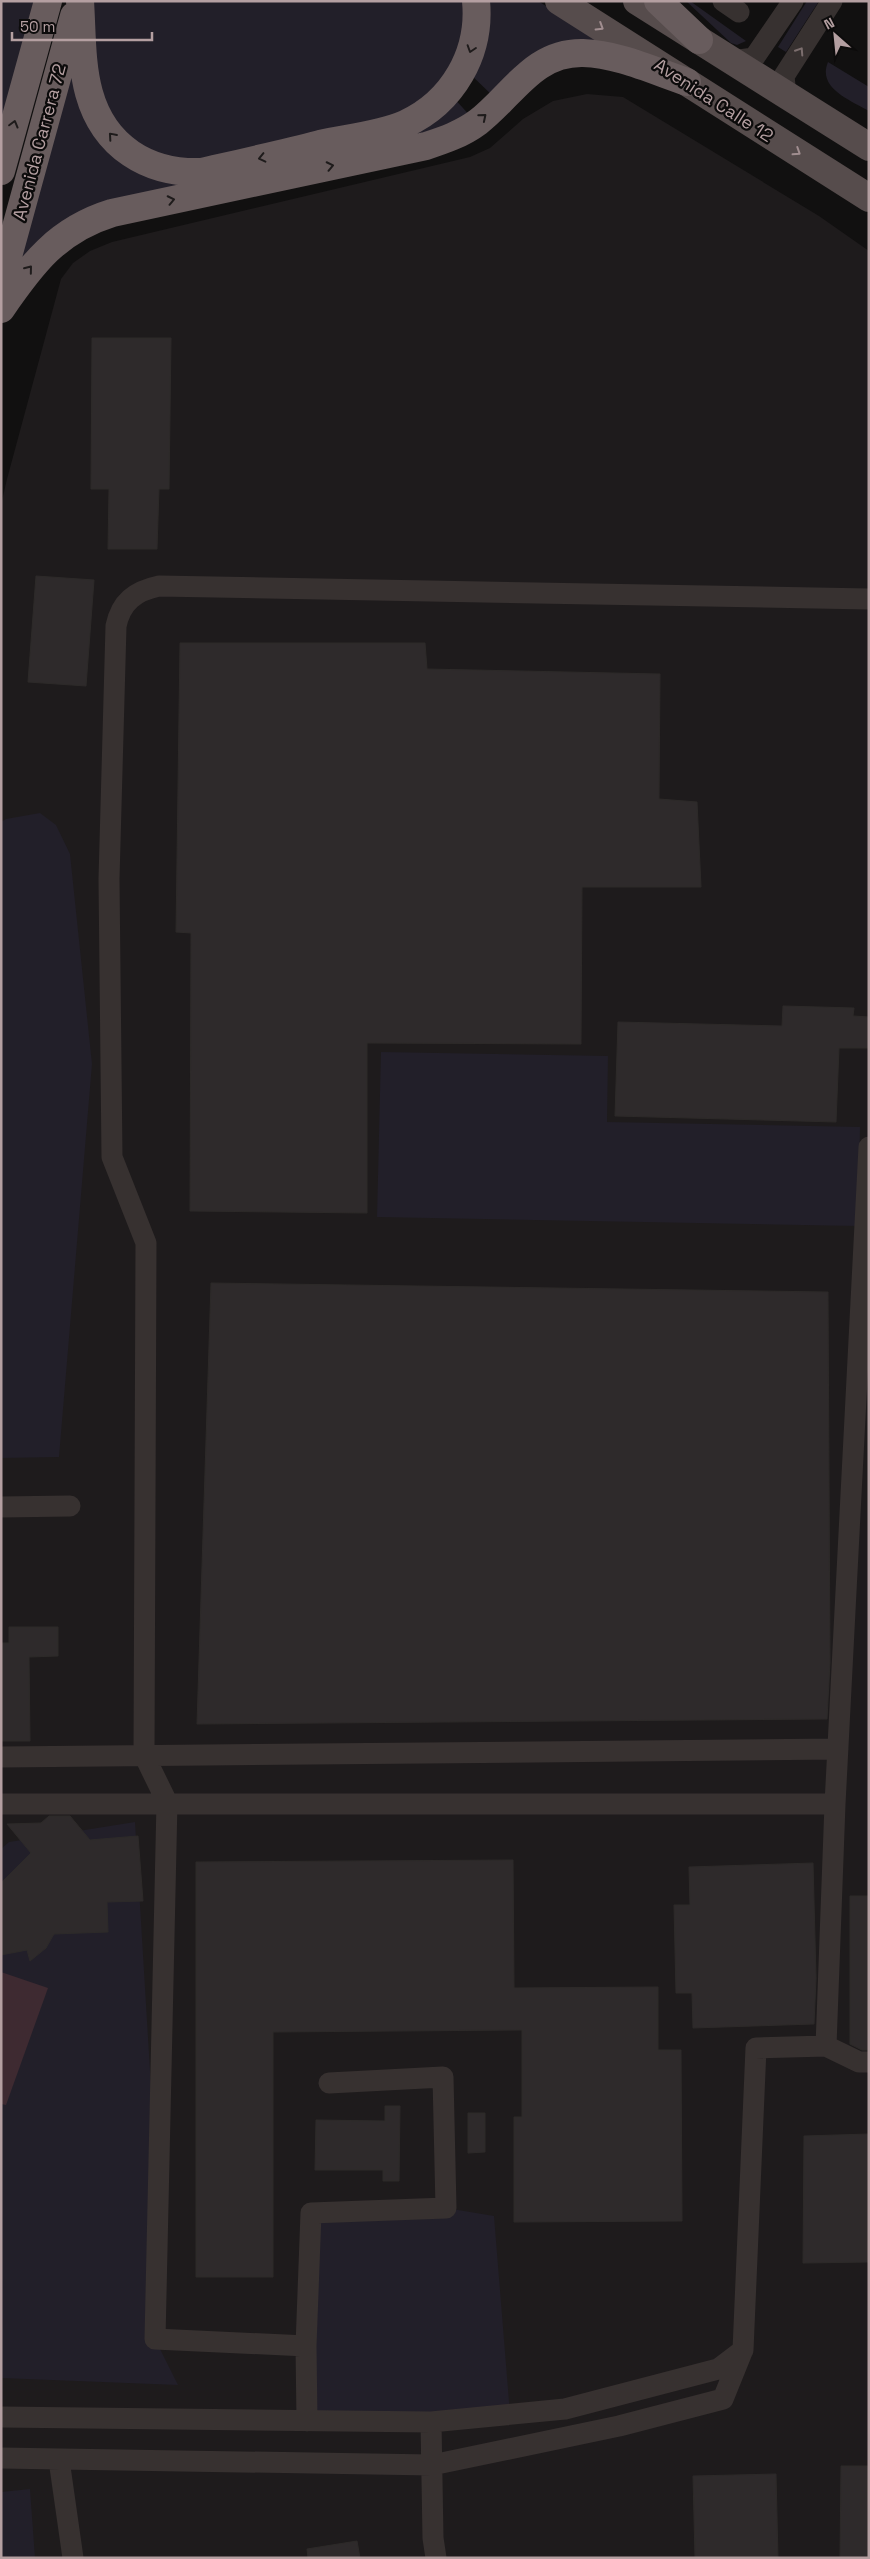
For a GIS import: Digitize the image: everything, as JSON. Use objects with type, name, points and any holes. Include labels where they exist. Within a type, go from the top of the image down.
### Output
[{"type":"highway","name":"Avenida Carrera 72","points":[[1,171],[48,1]]},
{"type":"highway","name":"Avenida Carrera 72","points":[[1,282],[79,1]]},
{"type":"highway","points":[[79,1],[84,65],[89,93],[96,113],[110,135],[127,151],[148,164],[183,172],[202,172],[404,124],[430,109],[449,92],[462,73],[473,46],[478,17],[476,1]]},
{"type":"highway","points":[[658,1],[699,40]]},
{"type":"highway","points":[[1,309],[40,257],[58,240],[85,222],[151,204],[426,146],[450,138],[476,123],[500,103],[533,68],[555,57],[583,53],[611,57],[687,82]]},
{"type":"main road","name":"Avenida Calle 12","points":[[559,1],[869,198]]},
{"type":"main road","points":[[637,1],[869,147]]},
{"type":"street","points":[[732,62],[754,58],[793,1]]},
{"type":"street","points":[[786,95],[784,76],[832,1]]},
{"type":"street","points":[[306,2346],[155,2339],[167,1802],[144,1755],[146,1243],[112,1157],[109,879],[116,626],[125,604],[144,589],[158,586],[869,599]]},
{"type":"street","points":[[826,2046],[835,1804],[867,1215],[869,1147]]},
{"type":"street","points":[[1,1507],[70,1506]]},
{"type":"street","points":[[1,1756],[838,1749]]},
{"type":"street","points":[[1,1804],[167,1802],[835,1804]]},
{"type":"street","points":[[1,2458],[432,2465],[619,2426],[723,2399],[743,2350],[756,2048],[826,2046],[859,2062],[869,2062]]},
{"type":"street","points":[[307,2421],[306,2346],[311,2213],[446,2208],[443,2077],[330,2083]]},
{"type":"street","points":[[1,2417],[431,2422],[564,2409],[718,2369],[743,2350]]},
{"type":"street","points":[[431,2422],[433,2538],[436,2558]]},
{"type":"street","points":[[58,2460],[73,2558]]},
{"type":"shaded area","points":[[1,1],[35,1],[1,126]]},
{"type":"shaded area","points":[[89,1],[469,1],[457,69],[401,117],[201,165],[151,158],[102,109]]},
{"type":"shaded area","points":[[482,1],[538,1],[624,55],[584,46],[495,98],[469,73]]},
{"type":"shaded area","points":[[686,1],[690,1],[746,41],[737,45],[731,43]]},
{"type":"shaded area","points":[[807,1],[819,1],[786,52],[778,47]]},
{"type":"shaded area","points":[[76,47],[91,117],[183,180],[453,97],[472,118],[453,128],[118,204],[13,280]]},
{"type":"shaded area","points":[[828,62],[869,87],[869,111],[845,98],[831,86],[827,79],[826,71]]},
{"type":"shaded area","points":[[587,94],[623,97],[819,216],[869,251],[869,2558],[1,2558],[1,505],[7,479],[61,279],[73,263],[90,251],[112,242],[470,157],[490,148],[523,119],[553,101]]},
{"type":"shaded area","points":[[40,813],[56,825],[70,854],[92,1064],[59,1457],[1,1458],[1,822],[6,819]]},
{"type":"shaded area","points":[[381,1052],[608,1056],[607,1122],[860,1127],[858,1226],[377,1217]]},
{"type":"shaded area","points":[[135,1822],[158,2203],[155,2339],[178,2385],[1,2378],[1,1849],[9,1842]]},
{"type":"shaded area","points":[[1,1972],[48,1988],[6,2105],[1,2104]]},
{"type":"shaded area","points":[[446,2208],[494,2216],[510,2414],[307,2421],[311,2213]]},
{"type":"shaded area","points":[[30,2489],[35,2558],[1,2558],[1,2492]]},
{"type":"building","points":[[92,338],[171,338],[169,489],[159,489],[157,549],[108,549],[109,489],[91,489]]},
{"type":"building","points":[[36,576],[94,580],[86,686],[28,682]]},
{"type":"building","points":[[180,643],[425,643],[427,669],[660,674],[659,799],[697,802],[701,887],[582,887],[581,1044],[367,1043],[367,1213],[190,1211],[191,933],[176,932]]},
{"type":"building","points":[[783,1006],[854,1008],[853,1016],[869,1017],[869,1048],[839,1048],[836,1122],[615,1116],[618,1022],[782,1026]]},
{"type":"building","points":[[211,1283],[828,1292],[830,1662],[827,1719],[197,1724]]},
{"type":"building","points":[[9,1627],[58,1627],[58,1656],[29,1657],[30,1741],[1,1741],[1,1643],[9,1643]]},
{"type":"building","points":[[49,1816],[70,1816],[90,1840],[138,1836],[143,1901],[107,1902],[108,1932],[54,1934],[46,1948],[30,1961],[27,1950],[1,1955],[1,1883],[31,1853],[7,1824],[41,1823]]},
{"type":"building","points":[[513,1860],[514,1988],[658,1987],[658,2050],[681,2050],[682,2221],[514,2222],[514,2117],[522,2117],[522,2030],[273,2032],[273,2277],[196,2277],[196,1862]]},
{"type":"building","points":[[813,1863],[816,1978],[814,2024],[693,2028],[692,1993],[676,1993],[674,1905],[690,1905],[689,1867]]},
{"type":"building","points":[[850,1896],[869,1896],[869,2050],[862,2050],[850,2044]]},
{"type":"building","points":[[385,2106],[400,2106],[399,2181],[383,2181],[383,2170],[315,2170],[316,2120],[385,2121]]},
{"type":"building","points":[[468,2113],[485,2113],[485,2152],[468,2153]]},
{"type":"building","points":[[869,2134],[869,2262],[803,2263],[804,2136]]},
{"type":"building","points":[[841,2466],[869,2466],[869,2558],[840,2558]]},
{"type":"building","points":[[776,2474],[778,2558],[695,2558],[693,2476]]},
{"type":"building","points":[[357,2541],[360,2558],[308,2558],[307,2549]]}]
